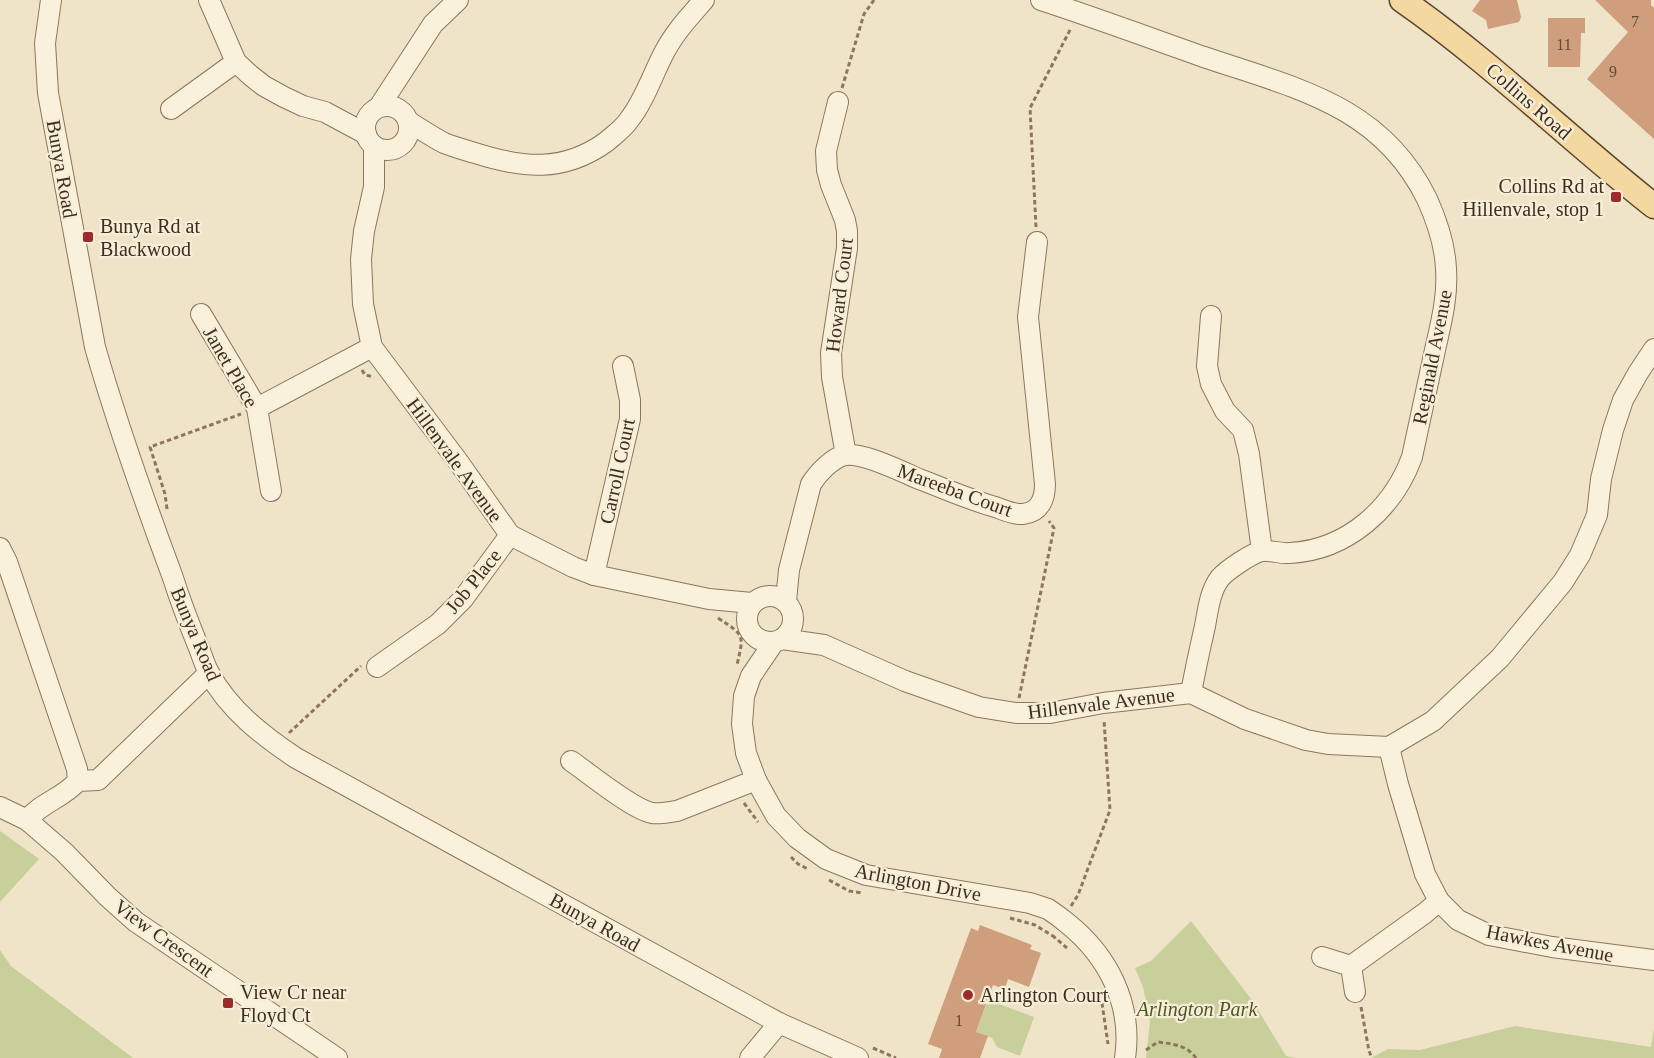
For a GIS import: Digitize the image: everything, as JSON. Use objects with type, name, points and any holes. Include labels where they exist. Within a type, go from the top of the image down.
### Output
[{"type":"main road","name":"Collins Road","points":[[1402,0],[1475,55],[1608,170],[1654,206]]},
{"type":"street","name":"Bunya Road","points":[[51,0],[45,43],[48,93],[94,346],[156,532],[209,673],[235,708],[257,731],[296,758],[779,1023],[858,1058]]},
{"type":"street","points":[[209,0],[236,62],[264,86],[303,106],[383,122],[498,160],[530,165],[557,163],[595,149],[630,120],[666,48],[704,0]]},
{"type":"street","name":"Reginald Avenue","points":[[1041,0],[1315,95],[1338,106],[1382,136],[1406,164],[1420,185],[1437,223],[1446,266],[1445,303],[1412,457],[1405,475],[1385,506],[1358,529],[1340,540],[1313,549],[1290,553],[1262,551]]},
{"type":"street","name":"Hillenvale Avenue","points":[[448,3],[407,64],[383,122],[374,186],[364,231],[361,259],[363,304],[372,347],[510,535],[573,567],[594,575],[709,599],[776,604],[824,645],[905,681],[979,708],[1016,713],[1050,713],[1103,703],[1191,693],[1245,718],[1306,740],[1328,744],[1389,747]]},
{"type":"street","points":[[171,109],[236,62]]},
{"type":"street","name":"Howard Court","points":[[838,102],[826,151],[826,160],[831,185],[848,231],[831,359],[846,455]]},
{"type":"street","points":[[383,122],[385,150],[399,146],[445,143]]},
{"type":"street","name":"Hillenvale Avenue","points":[[374,186],[409,134],[383,122]]},
{"type":"street","name":"Mareeba Court","points":[[846,455],[878,462],[1014,513],[1030,512],[1039,507],[1045,484],[1028,317],[1037,242]]},
{"type":"street","name":"Janet Place","points":[[201,314],[257,408],[270,491]]},
{"type":"street","points":[[1191,693],[1210,602],[1219,579],[1229,569],[1262,551],[1249,454],[1242,430],[1225,411],[1211,384],[1207,366],[1211,316]]},
{"type":"street","points":[[257,408],[372,347]]},
{"type":"street","points":[[1389,747],[1432,721],[1500,658],[1563,582],[1580,555],[1597,515],[1601,479],[1623,400],[1654,350]]},
{"type":"street","name":"Carroll Court","points":[[594,575],[630,418],[630,400],[623,366]]},
{"type":"street","points":[[776,604],[749,609],[749,628],[758,638],[766,642],[778,640],[790,630],[776,604],[789,570],[811,484],[818,472],[846,455]]},
{"type":"street","name":"Job Place","points":[[377,667],[438,624],[463,599],[510,535]]},
{"type":"street","points":[[0,548],[7,562],[77,769],[78,781],[71,789],[35,810],[27,820]]},
{"type":"street","name":"Hillenvale Avenue","points":[[709,599],[749,628]]},
{"type":"street","name":"Arlington Drive","points":[[749,628],[751,676]]},
{"type":"street","name":"Hillenvale Avenue","points":[[778,640],[824,645]]},
{"type":"street","name":"Arlington Drive","points":[[778,640],[751,676],[744,696],[742,724],[746,753],[756,780],[776,816],[797,838],[826,859],[866,875],[1030,903],[1048,909],[1082,935],[1097,952],[1116,985],[1124,1014],[1127,1043],[1118,1055]]},
{"type":"street","points":[[78,781],[98,780],[209,673]]},
{"type":"street","name":"Hawkes Avenue","points":[[1389,747],[1425,874],[1439,901],[1458,920],[1489,935],[1552,947],[1654,960]]},
{"type":"street","points":[[571,761],[635,806],[652,813],[677,811],[756,780]]},
{"type":"street","name":"View Crescent","points":[[0,807],[27,820],[64,852],[136,922],[338,1058]]},
{"type":"street","points":[[1351,966],[1425,914],[1439,901]]},
{"type":"street","points":[[1323,957],[1351,966]]},
{"type":"street","points":[[1351,966],[1355,992]]},
{"type":"street","points":[[750,1058],[779,1023]]},
{"type":"path","points":[[838,102],[864,14],[874,0]]},
{"type":"path","points":[[1037,242],[1030,108],[1078,13]]},
{"type":"path","points":[[156,532],[170,525],[165,494],[150,447],[257,408]]},
{"type":"path","points":[[1016,713],[1054,528],[1039,507]]},
{"type":"path","points":[[284,728],[290,732],[362,664],[377,667]]},
{"type":"path","points":[[1068,949],[1053,936],[1078,895],[1110,810],[1103,703]]},
{"type":"path","points":[[1355,992],[1359,999],[1372,1058]]},
{"type":"path","points":[[1101,995],[1108,1043],[1118,1055]]},
{"type":"path","points":[[1146,1050],[1158,1042],[1181,1046],[1196,1058]]},
{"type":"green space","points":[[0,831],[39,859],[0,902]]},
{"type":"green space","name":"Arlington Park","points":[[1191,921],[1252,1000],[1286,1056],[1295,1058],[1146,1058],[1150,1021],[1143,987],[1135,968],[1151,961]]},
{"type":"green space","points":[[0,950],[11,966],[133,1058],[0,1058]]},
{"type":"green space","points":[[988,1000],[1034,1017],[1020,1056],[997,1047],[992,1038],[976,1032]]},
{"type":"green space","points":[[1515,1026],[1651,1047],[1654,1028],[1654,1058],[1371,1058],[1388,1049],[1420,1050]]},
{"type":"building","points":[[1480,0],[1517,0],[1521,17],[1519,22],[1488,29],[1486,20],[1472,11]]},
{"type":"building","points":[[1595,0],[1651,0],[1654,8],[1654,139],[1587,79],[1628,32]]},
{"type":"building","points":[[1548,18],[1585,18],[1585,33],[1581,33],[1580,67],[1548,67]]},
{"type":"building","name":"Arlington Court","points":[[980,925],[1032,945],[1030,949],[1041,953],[1029,987],[1008,979],[1005,989],[993,985],[976,1032],[988,1036],[980,1058],[939,1058],[942,1049],[928,1044],[971,928],[978,931]]},
{"type":"place","name":"Collins Rd at Hillenvale, stop 1","points":[[1616,197]]},
{"type":"place","name":"Bunya Rd at Blackwood","points":[[88,237]]},
{"type":"place","name":"Arlington Court","points":[[968,995]]},
{"type":"place","name":"View Cr near Floyd Ct","points":[[228,1003]]}]
